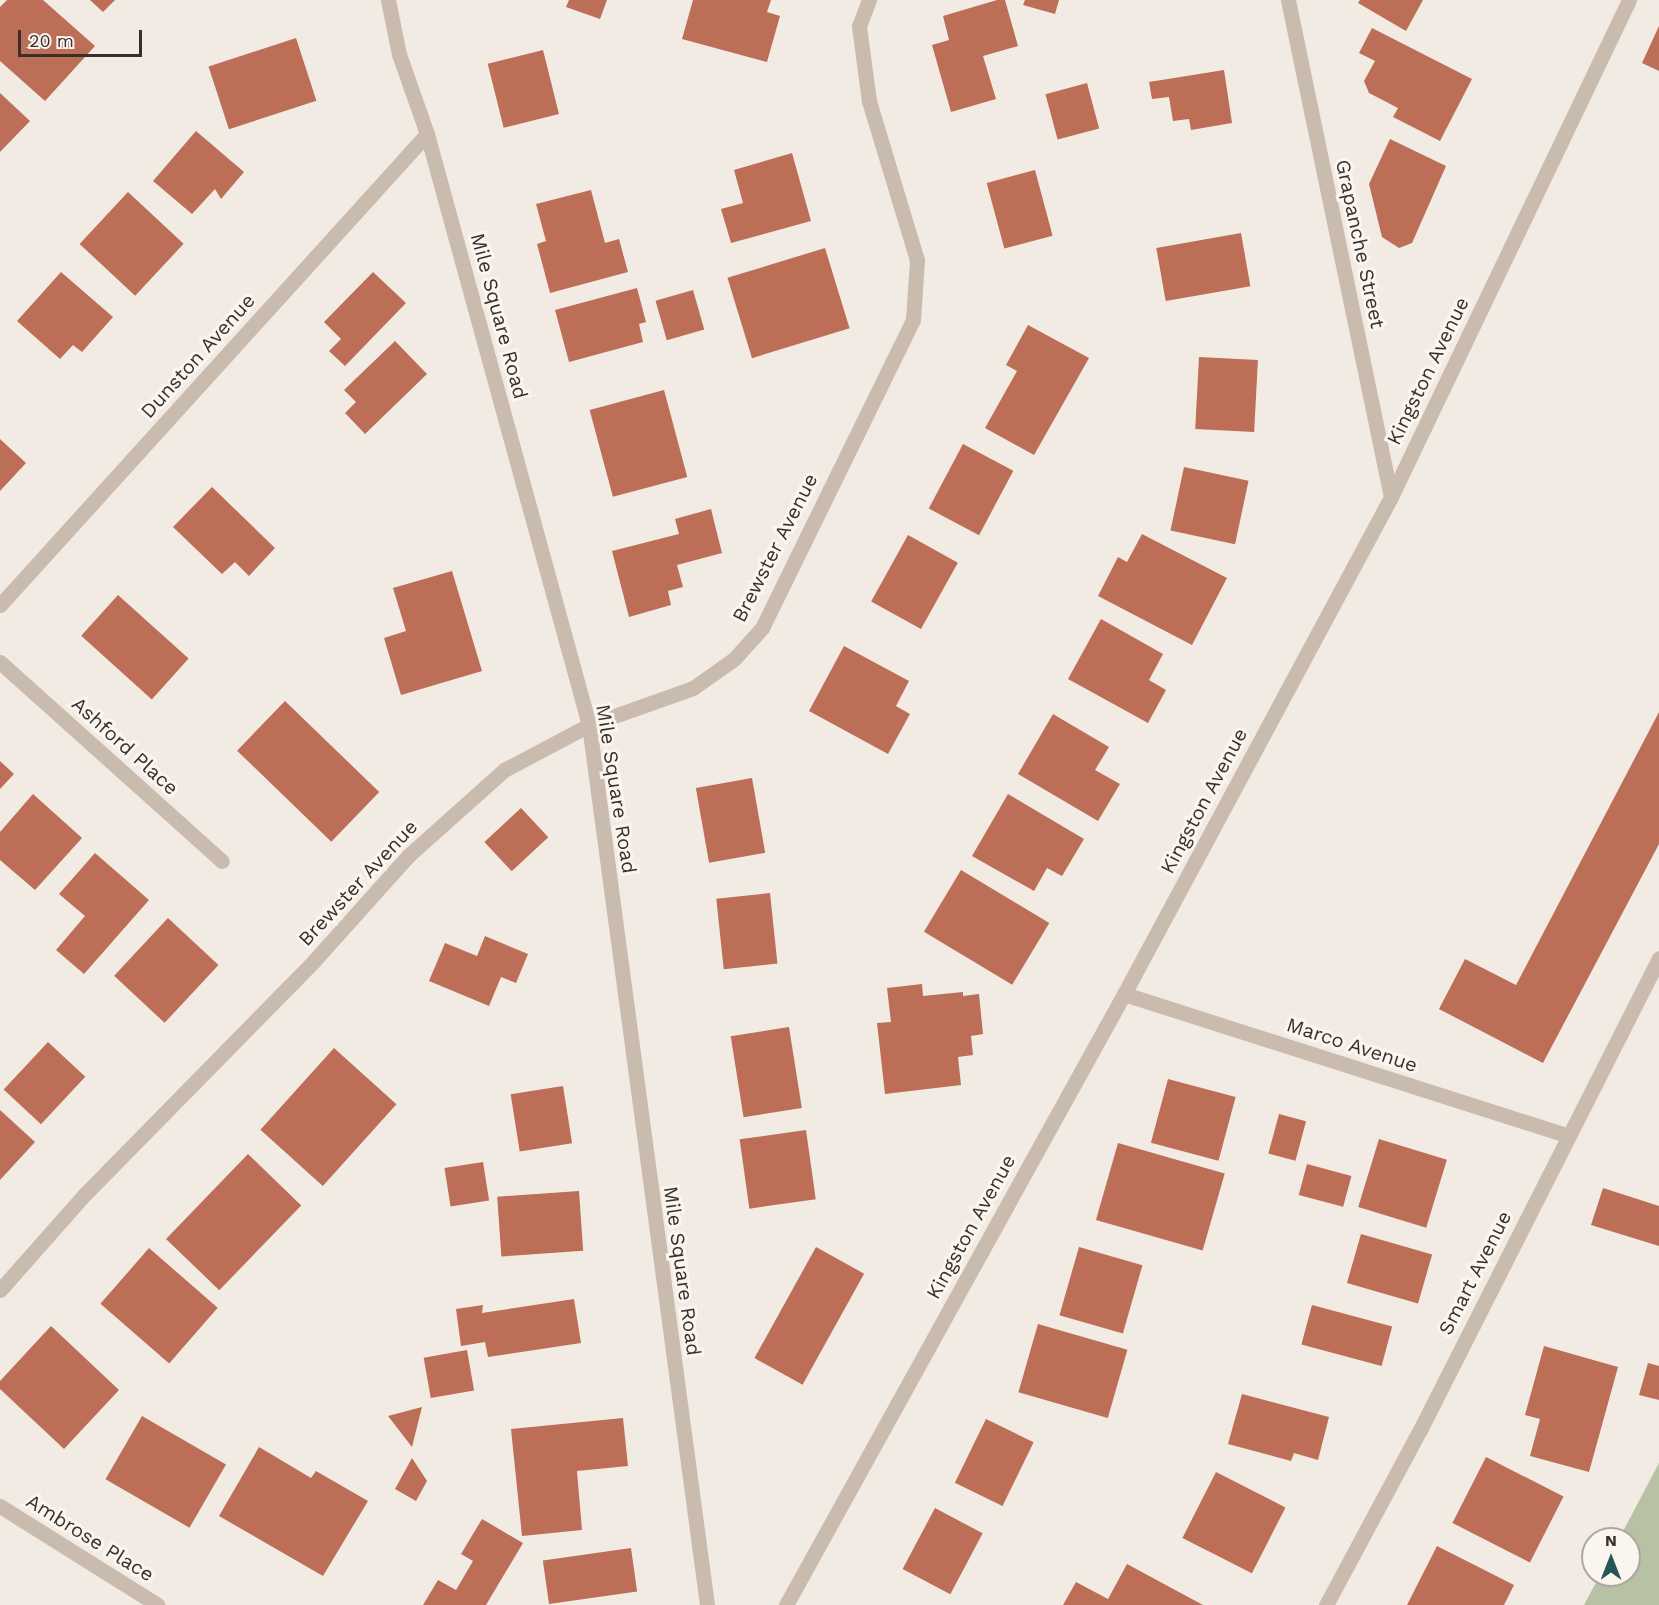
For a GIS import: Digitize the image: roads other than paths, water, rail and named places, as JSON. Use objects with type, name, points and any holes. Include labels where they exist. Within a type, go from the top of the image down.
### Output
[{"type":"street","name":"Mile Square Road","points":[[388,0],[399,54],[428,135],[589,725],[707,1605]]},
{"type":"street","name":"Brewster Avenue","points":[[0,1290],[85,1194],[312,963],[409,855],[504,770],[589,725],[693,688],[734,659],[762,628],[913,320],[918,260],[869,101],[859,26],[869,0]]},
{"type":"street","name":"Grapanche Street","points":[[1288,0],[1391,497]]},
{"type":"street","name":"Kingston Avenue","points":[[786,1605],[1124,994],[1391,497],[1629,0]]},
{"type":"street","name":"Dunston Avenue","points":[[0,605],[428,135]]},
{"type":"street","name":"Ashford Place","points":[[0,662],[222,861]]},
{"type":"street","name":"Smart Avenue","points":[[1326,1605],[1419,1430],[1659,958]]},
{"type":"street","name":"Marco Avenue","points":[[1124,994],[1568,1136]]},
{"type":"street","name":"Ambrose Place","points":[[0,1506],[158,1605]]}]
